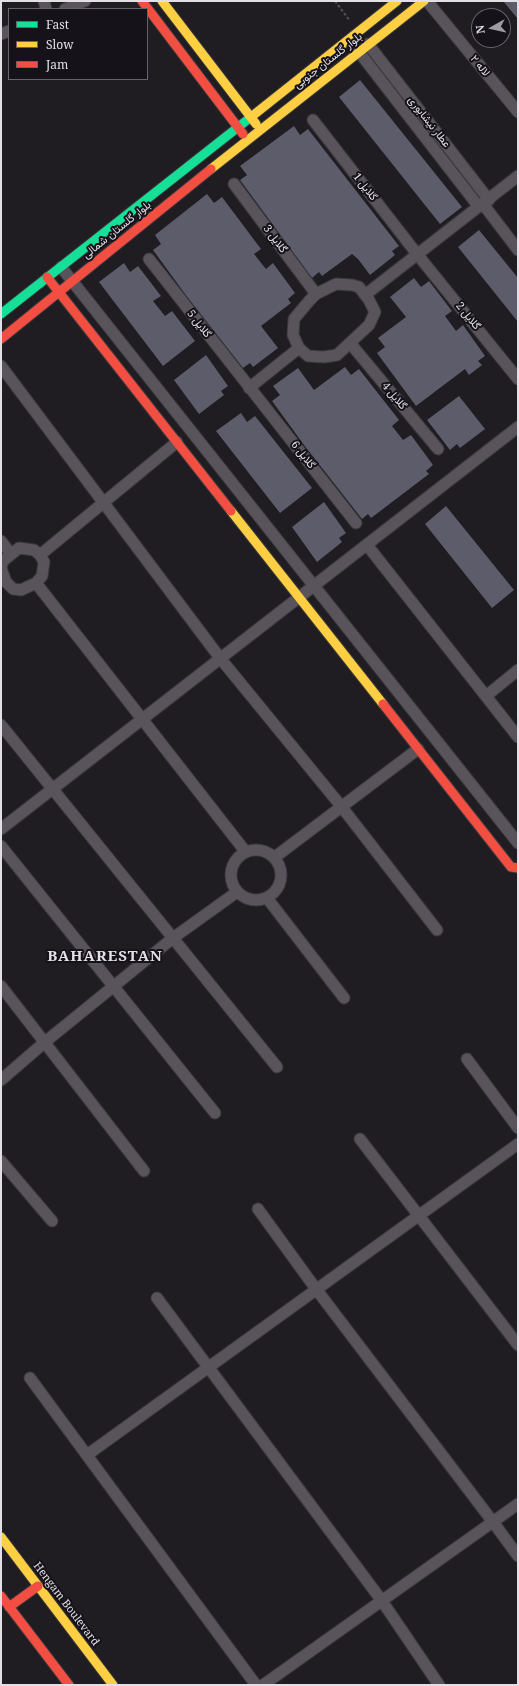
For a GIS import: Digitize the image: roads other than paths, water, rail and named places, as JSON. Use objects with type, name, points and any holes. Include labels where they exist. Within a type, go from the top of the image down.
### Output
[{"type":"street","points":[[68,8],[85,1]]},
{"type":"street","points":[[162,1],[260,129]]},
{"type":"street","name":"بلوار گلستان جنوبی","points":[[238,126],[397,1]]},
{"type":"street","name":"بلوار گلستان جنوبی","points":[[248,139],[424,1]]},
{"type":"street","name":"لاله ۲","points":[[427,1],[518,112]]},
{"type":"street","points":[[148,9],[248,139]]},
{"type":"street","points":[[358,31],[368,44]]},
{"type":"street","points":[[349,39],[484,204],[518,250]]},
{"type":"street","name":"عطار نیشابوری","points":[[368,44],[484,204]]},
{"type":"street","name":"گلایل 1","points":[[313,120],[417,254]]},
{"type":"street","name":"بلوار گلستان شمالی","points":[[1,314],[238,126]]},
{"type":"street","name":"بلوار گلستان شمالی","points":[[1,339],[248,139]]},
{"type":"street","points":[[365,295],[484,204],[518,176]]},
{"type":"street","name":"گلایل 3","points":[[234,184],[316,294]]},
{"type":"street","name":"گلایل 2","points":[[417,254],[518,379]]},
{"type":"street","name":"گلایل 5","points":[[149,260],[250,388]]},
{"type":"street","points":[[61,267],[518,843]]},
{"type":"street","points":[[48,277],[511,867],[518,868]]},
{"type":"street","points":[[336,284],[359,287],[365,295],[375,312],[369,325],[337,355],[324,357],[308,356],[299,348],[293,335],[294,320],[316,294],[336,284]]},
{"type":"street","name":"گلایل 4","points":[[350,344],[438,449]]},
{"type":"street","points":[[250,388],[299,348]]},
{"type":"street","points":[[1,366],[220,658],[342,806],[437,930]]},
{"type":"street","name":"گلایل 6","points":[[250,388],[356,522]]},
{"type":"street","points":[[1,828],[518,427]]},
{"type":"street","points":[[40,555],[177,442]]},
{"type":"street","points":[[1,541],[11,554]]},
{"type":"street","points":[[366,545],[518,737]]},
{"type":"street","points":[[20,548],[27,548],[34,550],[40,555],[44,562],[43,571],[42,576],[36,583],[21,590],[13,589],[4,584],[1,568],[3,561],[11,554],[20,548]]},
{"type":"street","points":[[36,583],[245,851]]},
{"type":"street","points":[[486,696],[518,670]]},
{"type":"street","points":[[1,725],[277,1067]]},
{"type":"street","points":[[275,857],[418,749]]},
{"type":"street","points":[[1,846],[215,1113]]},
{"type":"street","points":[[261,849],[275,857],[282,872],[278,887],[267,898],[251,900],[237,892],[230,878],[233,862],[245,851],[261,849]]},
{"type":"street","points":[[1,1080],[45,1042],[173,938],[237,892]]},
{"type":"street","points":[[267,898],[344,998]]},
{"type":"street","points":[[1,986],[144,1171]]},
{"type":"street","points":[[467,1059],[518,1128]]},
{"type":"street","points":[[360,1139],[518,1345]]},
{"type":"street","points":[[87,1455],[518,1144]]},
{"type":"street","points":[[1,1161],[52,1220]]},
{"type":"street","points":[[258,1209],[316,1289],[518,1556]]},
{"type":"street","points":[[157,1298],[209,1366],[382,1601],[439,1685]]},
{"type":"street","points":[[30,1378],[256,1685]]},
{"type":"street","points":[[263,1685],[518,1504]]},
{"type":"street","name":"Hengam Boulevard","points":[[1,1537],[112,1685]]},
{"type":"street","points":[[9,1607],[38,1586]]},
{"type":"street","points":[[1,1596],[69,1685]]},
{"type":"district","name":"BAHARESTAN","points":[[105,957]]}]
